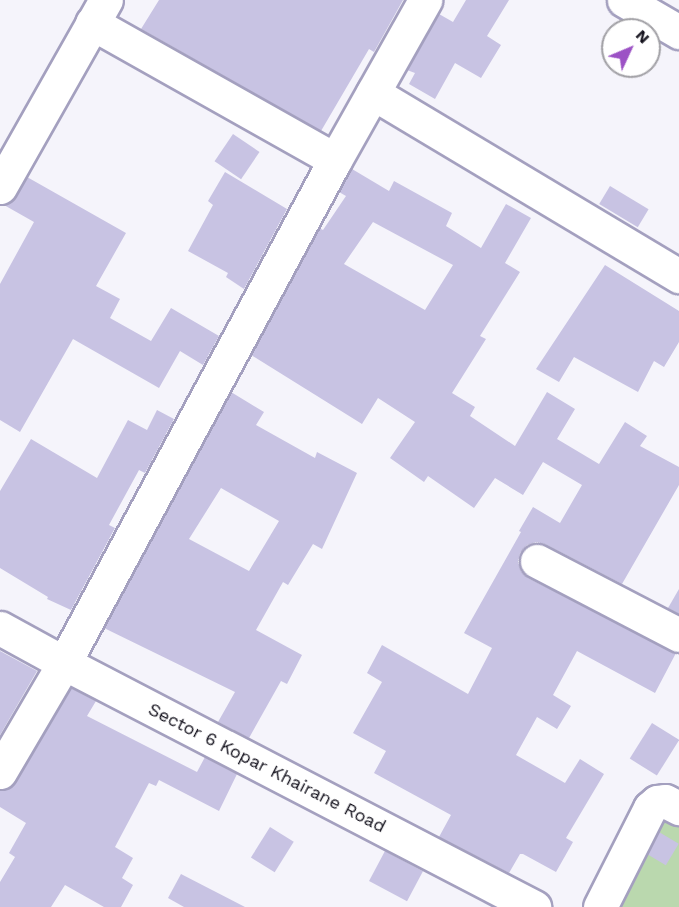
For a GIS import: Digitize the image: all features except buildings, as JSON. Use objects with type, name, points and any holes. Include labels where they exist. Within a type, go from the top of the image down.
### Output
[{"type":"street","points":[[0,772],[64,663],[335,160],[424,0]]},
{"type":"street","points":[[624,0],[679,32]]},
{"type":"street","points":[[0,187],[99,12],[335,160]]},
{"type":"street","points":[[373,93],[679,276]]},
{"type":"street","points":[[537,561],[679,635]]},
{"type":"street","name":"Sector 6 Kopar Khairane Road","points":[[0,627],[64,663],[534,907]]},
{"type":"street","points":[[600,907],[650,808],[657,802],[666,801],[679,808]]},
{"type":"green space","points":[[644,804],[679,825],[679,907],[585,907]]}]
